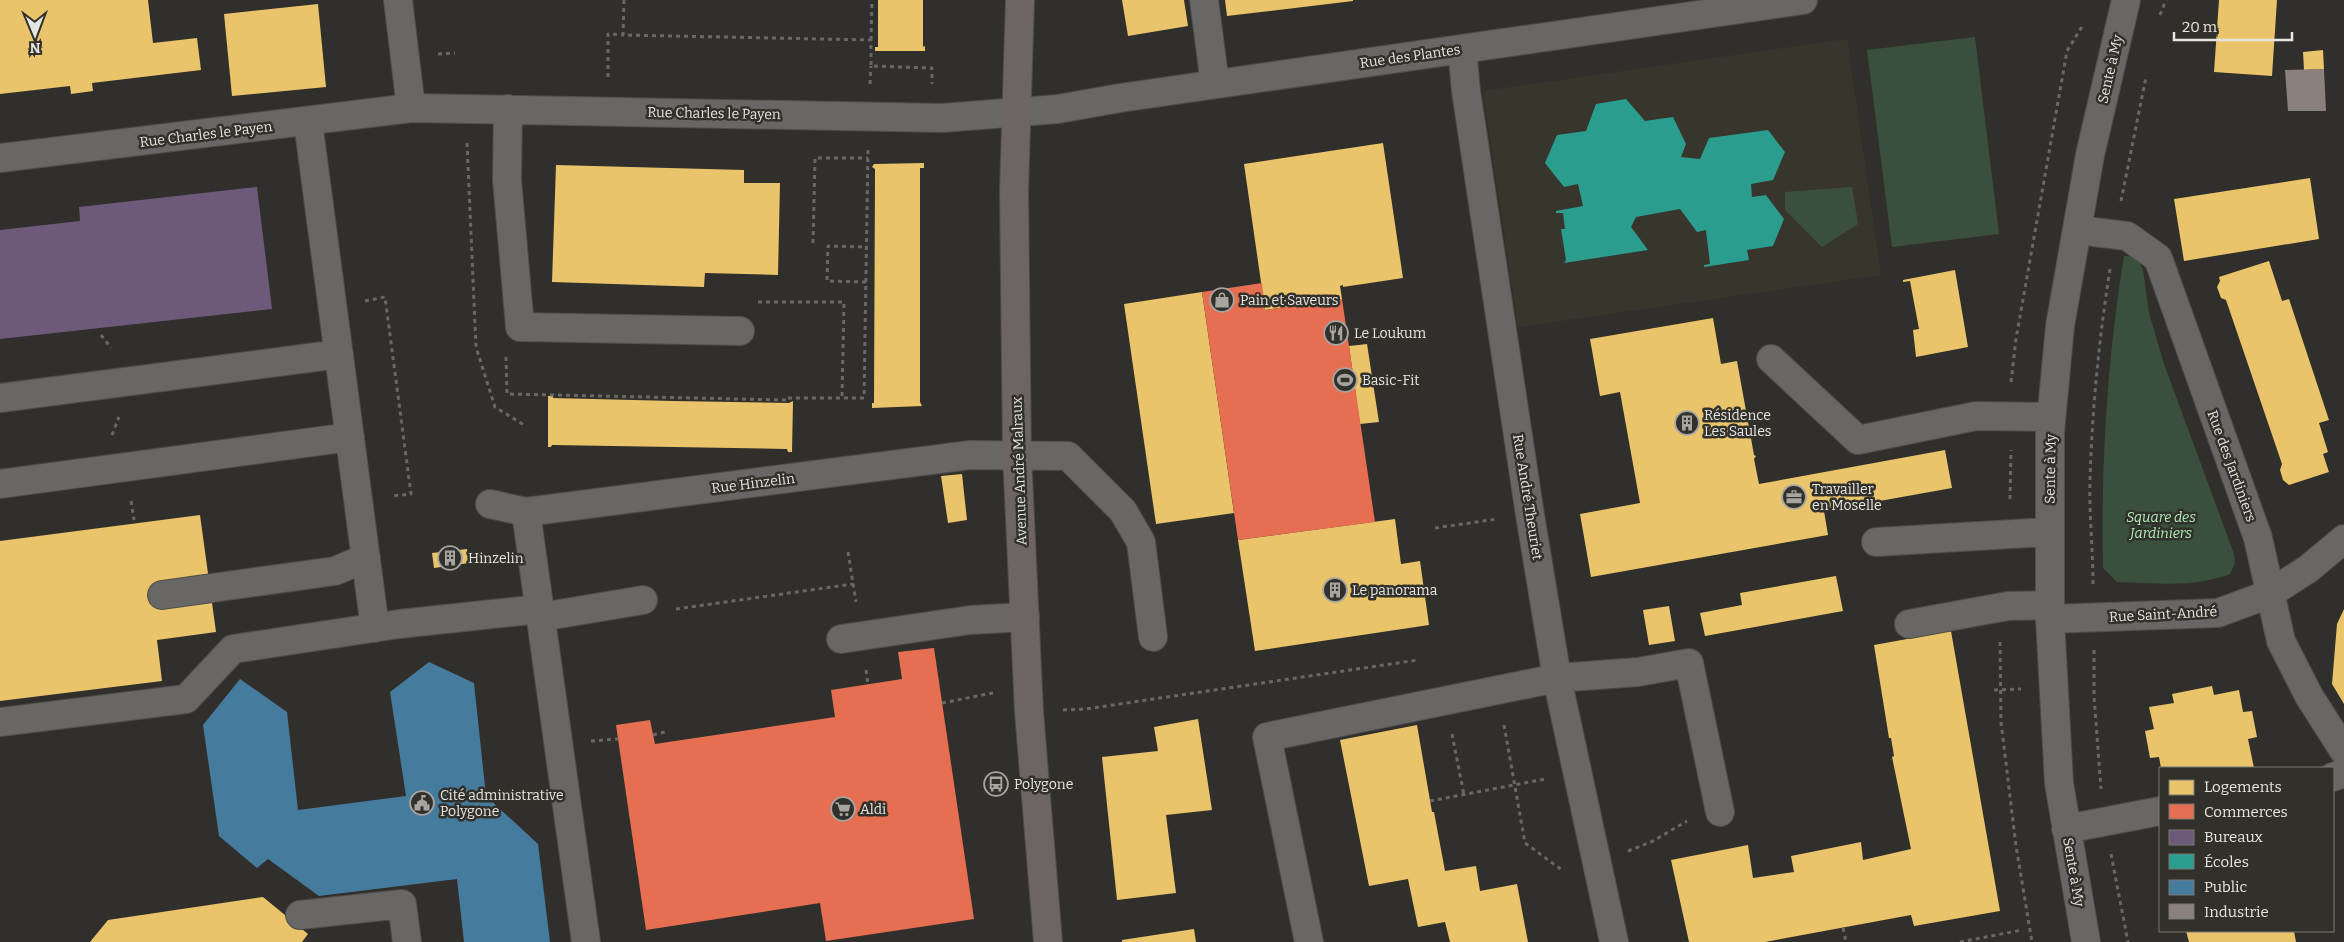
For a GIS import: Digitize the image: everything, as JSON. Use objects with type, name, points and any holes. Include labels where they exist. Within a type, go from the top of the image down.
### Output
[{"type":"main road","name":"Avenue André Malraux","points":[[1020,0],[1014,191],[1017,454],[1029,699],[1048,942]]},
{"type":"street","points":[[398,0],[411,108]]},
{"type":"street","points":[[1204,0],[1215,84]]},
{"type":"street","name":"Rue des Plantes","points":[[1017,113],[1058,109],[1771,2],[1803,0]]},
{"type":"street","name":"Sente à My","points":[[2086,942],[2059,783],[2050,612],[2048,532],[2051,417],[2060,326],[2090,155],[2126,0]]},
{"type":"street","name":"Rue André Theuriet","points":[[1462,49],[1466,91],[1530,514],[1558,678],[1614,942]]},
{"type":"street","name":"Rue Charles le Payen","points":[[0,158],[411,108],[508,108],[942,118],[1017,113]]},
{"type":"street","points":[[508,108],[507,180],[520,327],[747,321]]},
{"type":"street","points":[[308,122],[375,628]]},
{"type":"street","name":"Rue des Jardiniers","points":[[2077,230],[2127,236],[2158,258],[2258,538],[2280,641],[2309,696],[2344,751]]},
{"type":"street","points":[[0,398],[339,354]]},
{"type":"street","points":[[1771,359],[1858,440],[1976,416],[2051,417]]},
{"type":"street","points":[[0,484],[350,437]]},
{"type":"street","name":"Rue Hinzelin","points":[[490,504],[526,512],[970,455],[1068,456],[1123,510],[1141,542],[1153,637]]},
{"type":"street","points":[[526,512],[586,942]]},
{"type":"street","points":[[1876,542],[2048,532]]},
{"type":"street","name":"Rue Saint-André","points":[[1909,624],[2008,606],[2094,617],[2218,613],[2269,594],[2308,569],[2344,539]]},
{"type":"street","points":[[162,595],[335,571],[366,558]]},
{"type":"street","points":[[0,722],[186,699],[233,649],[375,628],[540,613],[643,600]]},
{"type":"street","points":[[841,639],[970,620],[1025,617]]},
{"type":"street","points":[[1309,942],[1267,737],[1558,678],[1638,672],[1689,663],[1719,807]]},
{"type":"street","points":[[2066,829],[2159,811]]},
{"type":"street","points":[[300,915],[402,904],[407,942]]},
{"type":"path","points":[[623,35],[624,0]]},
{"type":"path","points":[[872,0],[871,66],[932,68],[932,85]]},
{"type":"path","points":[[2157,24],[2166,0]]},
{"type":"path","points":[[607,111],[608,34],[871,40]]},
{"type":"path","points":[[2128,942],[2098,775],[2094,696],[2090,483],[2101,326],[2115,234],[2148,70]]},
{"type":"path","points":[[464,108],[476,347],[495,407],[524,425]]},
{"type":"path","points":[[813,243],[815,158],[868,158]]},
{"type":"path","points":[[866,282],[827,281],[828,246],[867,247]]},
{"type":"path","points":[[332,306],[385,297],[410,484],[411,494],[358,501]]},
{"type":"path","points":[[747,321],[755,302],[844,302],[842,397]]},
{"type":"path","points":[[101,335],[126,371],[129,392],[103,458],[132,503],[134,520]]},
{"type":"path","points":[[1435,528],[1530,514]]},
{"type":"path","points":[[674,609],[853,584]]},
{"type":"path","points":[[942,703],[1029,699],[1086,709],[1418,660]]},
{"type":"path","points":[[1497,690],[1525,843],[1562,870],[1598,863],[1653,841],[1719,807]]},
{"type":"path","points":[[1446,700],[1464,795]]},
{"type":"path","points":[[653,735],[665,732]]},
{"type":"path","points":[[1430,801],[1578,773]]},
{"type":"path","points":[[1843,928],[1846,942]]},
{"type":"path","points":[[1960,942],[2022,930]]},
{"type":"shaded area","points":[[1847,39],[1881,275],[1518,327],[1483,91]]},
{"type":"green space","points":[[1975,37],[1999,234],[1892,247],[1867,50]]},
{"type":"green space","points":[[1852,187],[1858,224],[1822,247],[1785,210],[1785,192]]},
{"type":"green space","name":"Square des Jardiniers","points":[[2124,256],[2137,257],[2143,270],[2149,313],[2164,364],[2234,554],[2235,563],[2230,574],[2202,581],[2174,584],[2117,582],[2103,568],[2106,412],[2113,334]]},
{"type":"building: Logements","points":[[0,0],[148,0],[153,43],[197,38],[201,70],[92,83],[93,91],[71,94],[70,86],[0,94]]},
{"type":"building: Logements","points":[[878,0],[923,0],[923,47],[925,46],[925,51],[875,51],[875,47],[878,47]]},
{"type":"building: Logements","points":[[1122,0],[1184,0],[1188,26],[1128,36]]},
{"type":"building: Logements","points":[[1225,0],[1353,0],[1353,1],[1227,16]]},
{"type":"building: Logements","points":[[2219,0],[2277,0],[2272,76],[2214,72]]},
{"type":"building: Logements","points":[[318,4],[326,87],[232,96],[224,14]]},
{"type":"building: Logements","points":[[2323,50],[2324,69],[2304,70],[2303,52]]},
{"type":"building: Logements","points":[[1383,143],[1403,278],[1343,287],[1343,285],[1340,286],[1342,299],[1265,310],[1244,164]]},
{"type":"building: Logements","points":[[924,163],[924,168],[920,168],[920,402],[922,406],[872,408],[872,403],[874,403],[875,169],[872,167],[874,164]]},
{"type":"building: Logements","points":[[556,165],[744,170],[744,183],[780,183],[778,275],[705,273],[704,287],[552,282]]},
{"type":"building: Logements","points":[[2310,178],[2319,239],[2184,261],[2174,199]]},
{"type":"building: Logements","points":[[2269,261],[2282,301],[2289,299],[2329,420],[2319,423],[2328,452],[2323,454],[2329,472],[2289,485],[2283,480],[2280,470],[2282,464],[2226,300],[2221,298],[2217,287],[2220,281],[2219,277]]},
{"type":"building: Logements","points":[[1955,270],[1968,347],[1916,357],[1913,330],[1919,329],[1910,281],[1903,282],[1903,280]]},
{"type":"building: Logements","points":[[1202,292],[1234,513],[1156,524],[1124,304]]},
{"type":"building: Logements","name":"Résidence Les Saules","points":[[1713,318],[1721,364],[1737,361],[1754,455],[1756,456],[1754,459],[1759,484],[1945,450],[1952,488],[1824,511],[1828,535],[1591,577],[1580,514],[1640,503],[1620,392],[1600,396],[1590,339]]},
{"type":"building: Logements","points":[[1367,344],[1379,422],[1360,424],[1349,346]]},
{"type":"building: Logements","points":[[548,396],[553,396],[553,398],[673,401],[789,403],[793,401],[792,452],[788,452],[787,449],[552,445],[548,447]]},
{"type":"building: Logements","points":[[962,474],[967,520],[948,523],[941,476]]},
{"type":"building: Logements","points":[[200,515],[216,632],[157,640],[162,681],[0,701],[0,541]]},
{"type":"building: Logements","name":"Le panorama","points":[[1395,519],[1401,564],[1420,561],[1429,625],[1255,651],[1238,540]]},
{"type":"building: Logements","name":"Hinzelin","points":[[467,549],[469,563],[434,568],[432,553]]},
{"type":"building: Logements","points":[[1836,576],[1843,611],[1705,636],[1700,613],[1742,605],[1740,593]]},
{"type":"building: Logements","points":[[1669,606],[1675,641],[1649,645],[1643,610]]},
{"type":"building: Logements","points":[[2344,609],[2344,704],[2332,684],[2337,624]]},
{"type":"building: Logements","points":[[1951,631],[2000,911],[1914,926],[1911,915],[1765,942],[1689,942],[1671,860],[1748,845],[1753,878],[1794,872],[1791,856],[1861,842],[1863,860],[1911,849],[1892,757],[1894,756],[1891,738],[1889,738],[1874,645]]},
{"type":"building: Logements","points":[[2212,686],[2214,695],[2239,690],[2243,712],[2252,711],[2257,737],[2248,739],[2254,767],[2161,767],[2159,757],[2150,758],[2145,731],[2154,729],[2149,707],[2174,703],[2172,694]]},
{"type":"building: Logements","points":[[1198,719],[1212,810],[1166,815],[1176,893],[1117,900],[1102,757],[1158,751],[1154,727]]},
{"type":"building: Logements","points":[[1417,725],[1432,812],[1434,812],[1445,871],[1476,866],[1480,891],[1517,884],[1528,942],[1450,942],[1445,922],[1418,927],[1408,879],[1369,886],[1340,740]]},
{"type":"building: Logements","points":[[263,897],[308,934],[302,942],[90,942],[108,920]]},
{"type":"building: Logements","points":[[1194,929],[1196,942],[1122,942],[1122,940]]},
{"type":"building: Logements","points":[[2186,932],[2294,932],[2296,942],[2189,942]]},
{"type":"building: Commerces","points":[[1262,283],[1265,310],[1342,299],[1375,522],[1238,540],[1202,292]]},
{"type":"building: Commerces","points":[[934,648],[974,919],[826,941],[820,903],[646,930],[616,725],[650,720],[655,744],[835,717],[831,690],[902,679],[898,652]]},
{"type":"building: Bureaux","points":[[257,187],[272,309],[0,339],[0,230],[80,221],[79,207]]},
{"type":"building: Écoles","points":[[1626,99],[1645,121],[1673,117],[1686,144],[1681,157],[1700,159],[1709,138],[1768,130],[1785,152],[1773,180],[1751,184],[1752,197],[1766,195],[1784,219],[1773,246],[1747,250],[1749,260],[1704,267],[1704,265],[1710,264],[1706,230],[1697,232],[1680,209],[1636,217],[1631,227],[1648,250],[1564,263],[1566,260],[1561,229],[1565,229],[1563,213],[1556,213],[1556,211],[1583,206],[1578,184],[1564,187],[1545,163],[1557,135],[1586,131],[1596,104]]},
{"type":"building: Public","name":"Cité administrative Polygone","points":[[429,662],[474,683],[486,796],[538,844],[550,942],[464,942],[457,879],[319,896],[268,859],[257,868],[219,836],[203,725],[240,679],[287,712],[298,810],[406,796],[390,692]]},
{"type":"building: Industrie","points":[[2324,69],[2326,111],[2288,111],[2285,70]]},
{"type":"place","name":"Pain et Saveurs","points":[[1222,300]]},
{"type":"place","name":"Le Loukum","points":[[1336,333]]},
{"type":"place","name":"Basic-Fit","points":[[1345,380]]},
{"type":"place","name":"Résidence Les Saules","points":[[1687,423]]},
{"type":"place","name":"Travailler en Moselle","points":[[1794,497]]},
{"type":"place","name":"Hinzelin","points":[[450,558]]},
{"type":"place","name":"Le panorama","points":[[1335,590]]},
{"type":"place","name":"Polygone","points":[[996,784]]},
{"type":"place","name":"Cité administrative Polygone","points":[[422,803]]},
{"type":"place","name":"Aldi","points":[[843,809]]}]
